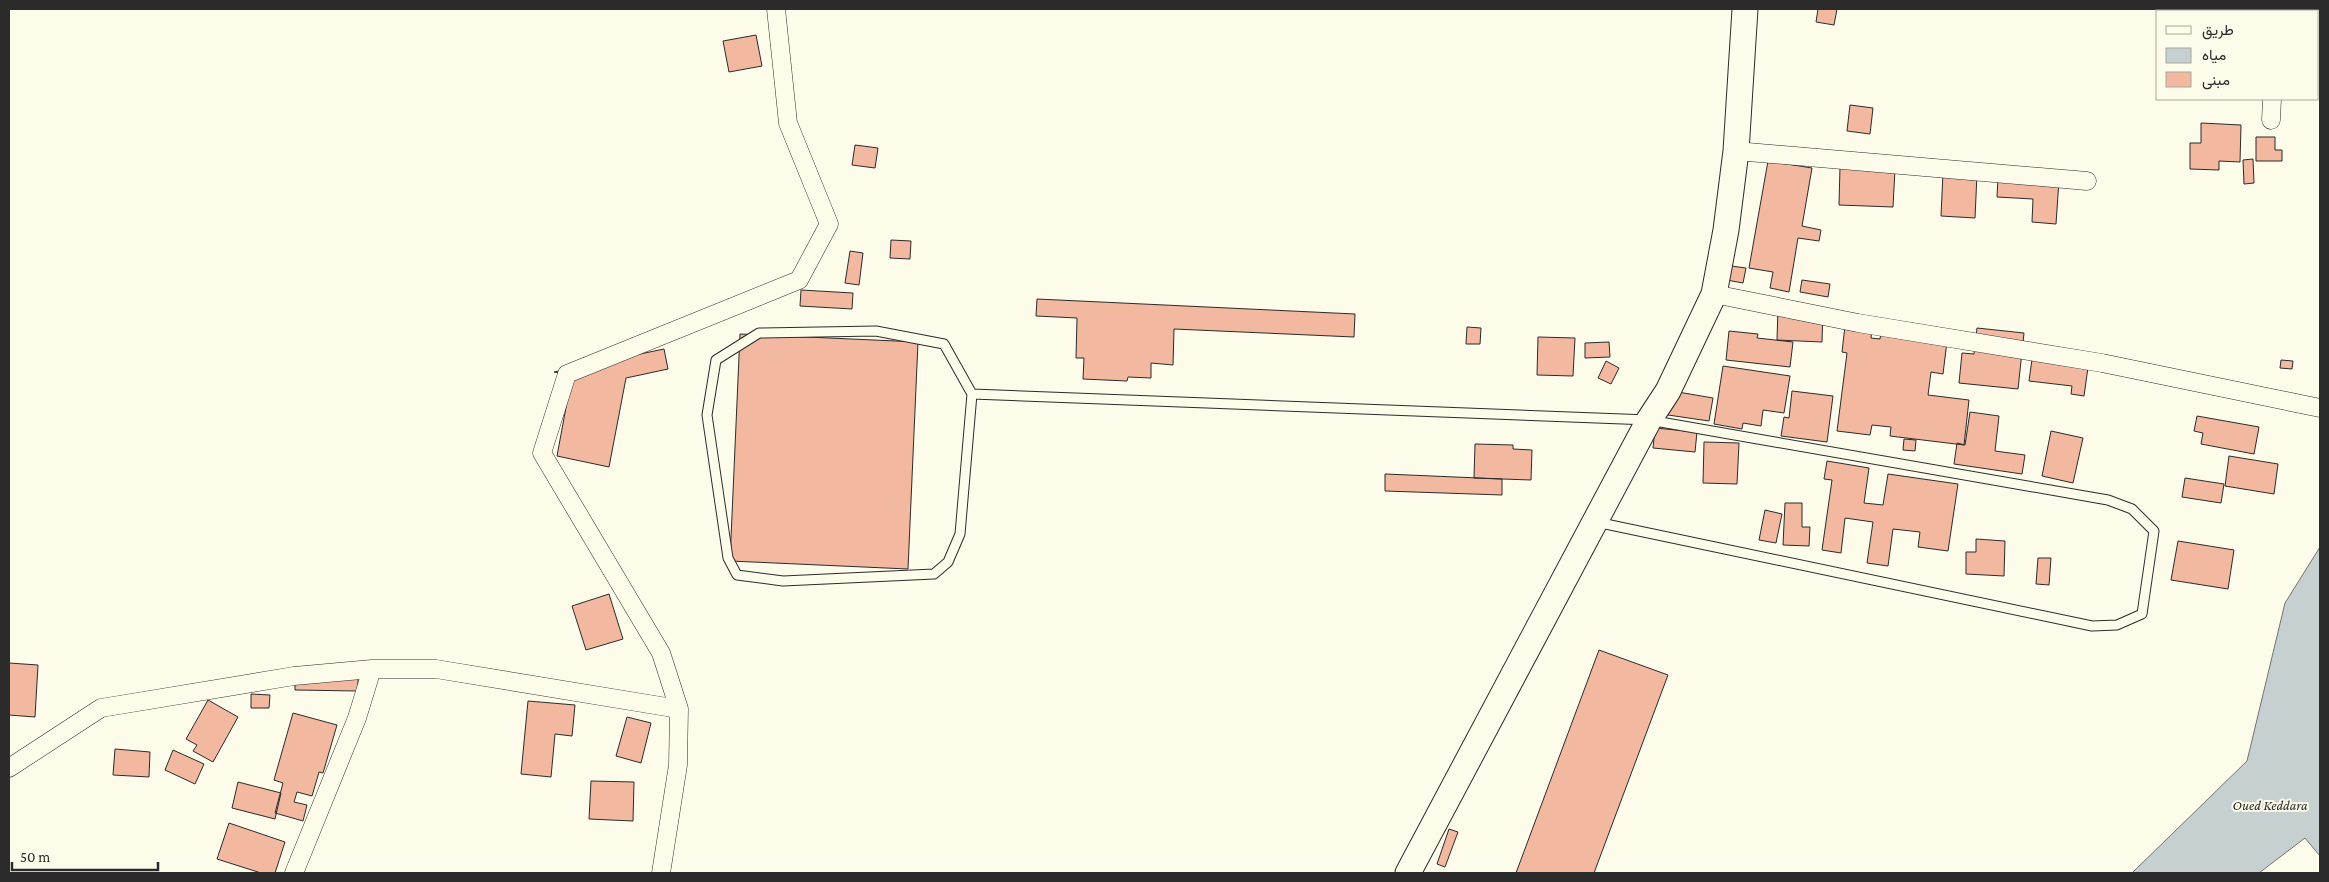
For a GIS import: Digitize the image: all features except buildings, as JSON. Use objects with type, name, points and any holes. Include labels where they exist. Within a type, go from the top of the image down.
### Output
[{"type":"main road","points":[[1408,873],[1649,420],[1668,391],[1714,294],[1726,230],[1736,150],[1745,9]]},
{"type":"street","points":[[661,873],[678,765],[679,709],[661,653],[542,453],[567,374],[799,280],[829,224],[788,123],[776,9]]},
{"type":"street","points":[[2271,120],[2272,100]]},
{"type":"street","points":[[1736,150],[2087,181]]},
{"type":"street","points":[[1714,294],[1858,323],[2102,363],[2320,408]]},
{"type":"street","points":[[9,768],[101,708],[294,676],[372,669],[436,669],[679,709]]},
{"type":"street","points":[[294,873],[356,718],[372,669]]},
{"type":"lane","points":[[876,331],[944,344],[972,394],[960,534],[948,562],[934,574],[782,581],[760,580],[737,575],[728,558],[707,415],[716,360],[759,333],[876,331]]},
{"type":"lane","points":[[972,394],[1649,420],[2108,500],[2132,509],[2154,532],[2142,614],[2117,625],[2092,626],[1596,522]]},
{"type":"water","name":"Oued Keddara","points":[[2320,547],[2320,856],[2305,838],[2259,873],[2132,873],[2247,761],[2285,603]]}]
